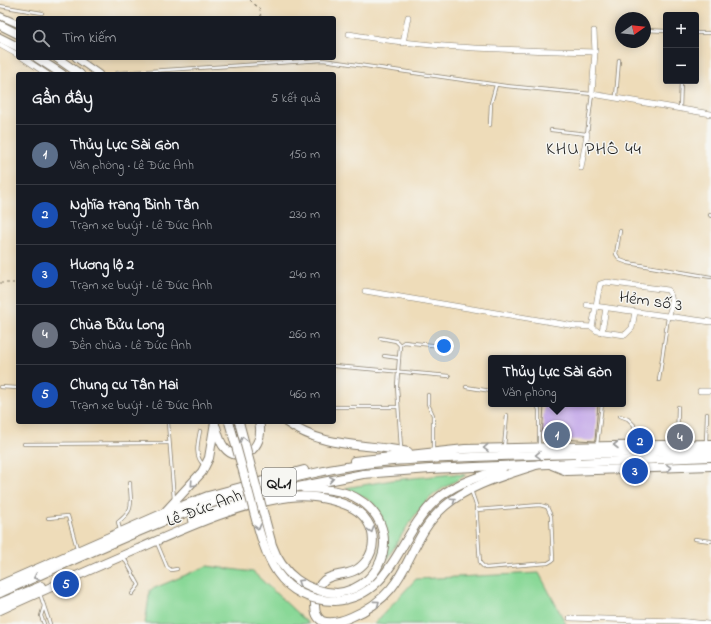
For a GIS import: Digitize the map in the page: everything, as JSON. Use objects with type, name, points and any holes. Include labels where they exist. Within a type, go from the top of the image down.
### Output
[{"type":"highway","points":[[0,24],[16,33]]},
{"type":"highway","points":[[0,38],[16,46]]},
{"type":"highway","points":[[40,60],[59,72]]},
{"type":"highway","points":[[60,60],[77,72]]},
{"type":"highway","points":[[164,513],[196,481],[205,466],[211,449],[215,424]]},
{"type":"highway","points":[[216,424],[224,447],[236,454],[244,454],[256,447],[260,436],[259,424]]},
{"type":"highway","points":[[231,424],[262,540],[270,563],[282,579],[300,592],[316,599],[335,601],[355,598],[367,592],[376,584],[390,567],[415,526],[429,507],[447,491],[470,485],[512,466]]},
{"type":"highway","points":[[240,424],[272,545],[278,559],[286,570],[303,584],[320,591],[337,593],[351,590],[363,584],[376,570],[382,558],[384,545],[380,522],[368,506],[350,494],[332,490],[293,488]]},
{"type":"highway","points":[[289,424],[312,437],[345,445],[401,455],[416,453],[433,455]]},
{"type":"highway","name":"Lê Đức Anh","points":[[433,455],[449,450],[504,447],[677,444],[709,446]]},
{"type":"highway","name":"Lê Đức Anh","points":[[0,610],[156,541],[186,525],[236,510],[288,497],[313,498],[344,504],[357,510],[367,520],[372,531],[372,548],[368,559],[357,570],[347,574],[328,576],[321,582],[315,607],[318,618],[326,622],[336,622],[354,616],[384,598],[398,580],[435,516],[470,485],[543,464],[577,458],[709,446]]},
{"type":"highway","points":[[444,458],[449,450]]},
{"type":"highway","name":"Lê Đức Anh","points":[[0,593],[156,523],[209,503],[310,474],[356,466],[401,455]]},
{"type":"highway","name":"Lê Đức Anh","points":[[0,585],[164,513],[208,496],[290,473],[358,460],[401,455],[433,455],[444,458],[577,458],[639,460],[711,457]]},
{"type":"highway","name":"Lê Đức Anh","points":[[0,603],[239,503],[293,488],[342,478],[390,472],[543,464],[567,471],[711,466]]},
{"type":"highway","points":[[344,504],[361,507],[380,522]]},
{"type":"street","points":[[0,16],[16,23]]},
{"type":"street","points":[[403,43],[408,17]]},
{"type":"street","points":[[594,30],[595,52],[592,94],[711,114]]},
{"type":"street","points":[[349,34],[403,43],[489,49],[595,52]]},
{"type":"street","points":[[0,45],[16,54]]},
{"type":"street","points":[[26,60],[44,72]]},
{"type":"street","points":[[79,60],[96,72]]},
{"type":"street","points":[[581,168],[586,134]]},
{"type":"street","points":[[592,327],[600,284],[606,282],[668,290],[672,296],[672,306],[668,317]]},
{"type":"street","points":[[365,291],[513,314],[575,326],[592,327],[597,331],[626,335],[632,328],[635,312]]},
{"type":"street","name":"Hẻm số 3","points":[[587,305],[711,322]]},
{"type":"street","points":[[602,332],[606,308]]},
{"type":"street","points":[[700,391],[711,391]]},
{"type":"street","points":[[570,618],[708,624]]},
{"type":"lane","points":[[0,6],[42,13]]},
{"type":"lane","points":[[651,30],[663,31]]},
{"type":"lane","points":[[699,33],[711,33]]},
{"type":"lane","points":[[133,72],[323,60],[496,85],[592,94],[586,134],[551,130]]},
{"type":"lane","points":[[616,98],[620,60]]},
{"type":"lane","points":[[680,109],[681,84]]},
{"type":"lane","points":[[490,125],[491,103],[496,85]]},
{"type":"lane","points":[[620,231],[616,254],[620,260],[628,263],[711,277]]},
{"type":"lane","points":[[659,380],[668,317]]},
{"type":"lane","points":[[380,338],[396,341],[400,344]]},
{"type":"lane","points":[[400,344],[404,342],[450,347]]},
{"type":"lane","points":[[400,344],[397,407],[401,455]]},
{"type":"lane","points":[[384,356],[399,358]]},
{"type":"lane","points":[[336,366],[398,370],[449,376]]},
{"type":"lane","points":[[0,387],[16,388]]},
{"type":"lane","points":[[466,387],[488,391]]},
{"type":"lane","points":[[428,395],[428,404],[433,415],[433,455]]},
{"type":"lane","points":[[336,407],[397,407]]},
{"type":"lane","points":[[538,407],[539,446]]},
{"type":"lane","points":[[597,445],[602,407]]},
{"type":"lane","points":[[677,444],[678,407]]},
{"type":"lane","points":[[707,414],[709,446]]},
{"type":"lane","points":[[504,447],[507,415]]},
{"type":"lane","points":[[620,416],[628,419],[634,424],[636,445]]},
{"type":"lane","points":[[168,424],[168,443],[174,503]]},
{"type":"lane","points":[[200,431],[197,453],[199,461],[205,466]]},
{"type":"lane","points":[[24,444],[168,443]]},
{"type":"lane","points":[[121,532],[118,522],[127,515],[132,508],[130,483]]},
{"type":"lane","points":[[470,485],[476,510],[480,563],[485,568],[548,563],[554,560],[550,516],[547,507],[540,505],[476,510]]},
{"type":"lane","points":[[48,518],[68,516],[78,551]]},
{"type":"lane","points":[[695,539],[711,541]]},
{"type":"lane","points":[[156,541],[167,567],[171,570],[177,569]]},
{"type":"lane","points":[[122,556],[139,585],[132,594]]},
{"type":"lane","points":[[39,592],[50,624]]},
{"type":"lane","points":[[44,606],[41,616],[44,624]]},
{"type":"path","points":[[250,0],[260,10],[261,16]]},
{"type":"path","points":[[0,283],[14,283]]},
{"type":"green space","points":[[454,474],[466,475],[438,492],[421,507],[413,517],[379,571],[371,581],[376,574],[382,538],[383,521],[374,504],[363,496],[345,488],[393,480]]},
{"type":"green space","points":[[207,566],[253,572],[309,624],[145,624],[150,590]]},
{"type":"green space","points":[[539,573],[566,624],[374,624],[416,579]]},
{"type":"building","points":[[544,407],[598,407],[595,441],[542,438]]},
{"type":"place","name":"Thủy Lực Sài Gòn","points":[[557,435]]},
{"type":"place","name":"Chùa Bửu Long","points":[[680,437]]},
{"type":"place","name":"Nghĩa trang Bình Tân","points":[[640,441]]},
{"type":"place","name":"Hương lộ 2","points":[[635,471]]},
{"type":"place","name":"Chung cư Tân Mai","points":[[66,584]]},
{"type":"district","name":"KHU PHỐ 44","points":[[594,148]]}]
